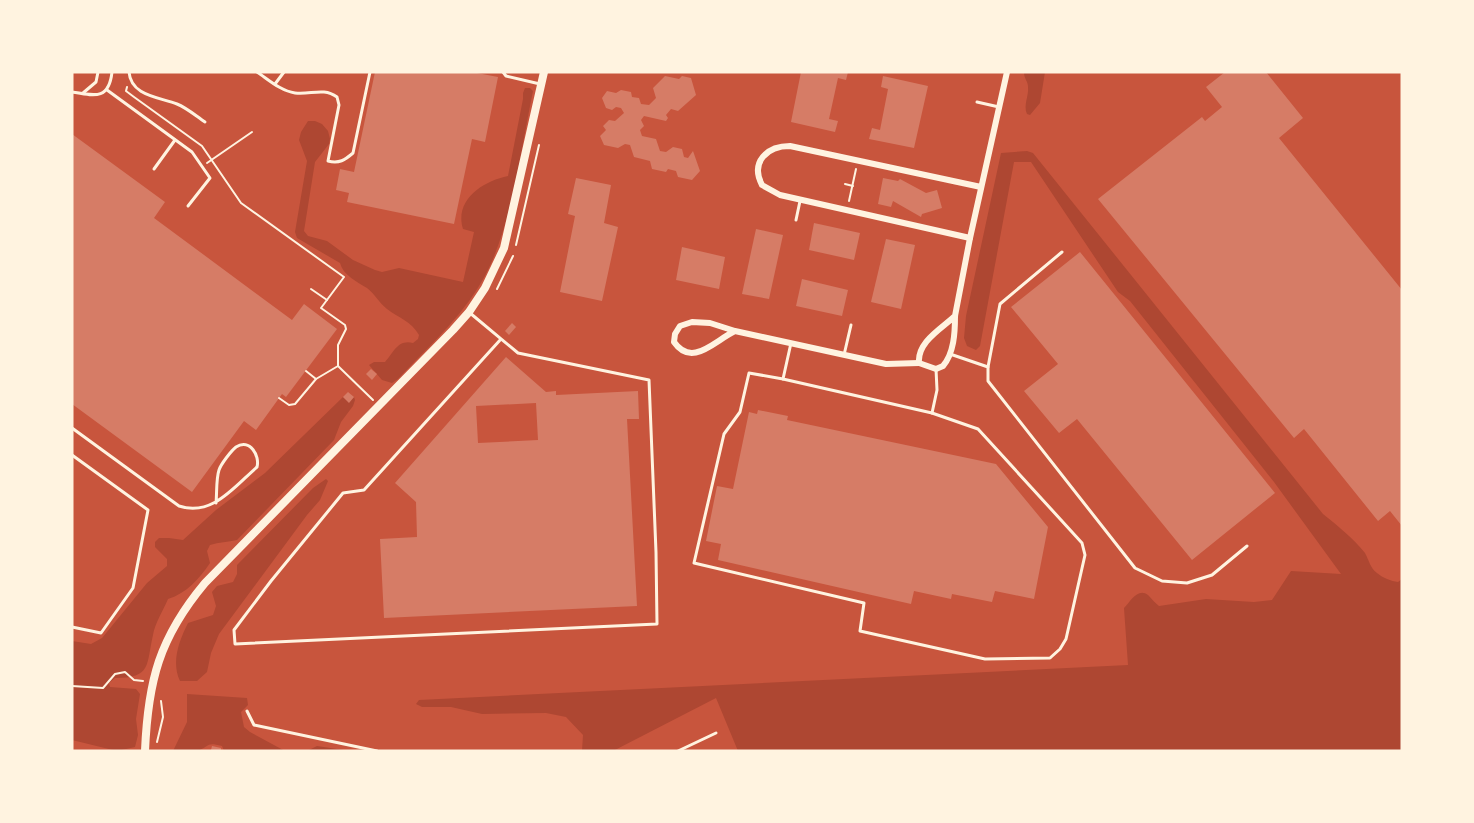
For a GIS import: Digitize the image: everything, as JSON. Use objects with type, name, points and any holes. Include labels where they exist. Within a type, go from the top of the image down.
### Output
[{"type":"street","points":[[145,751],[149,699],[158,663],[171,631],[191,599],[469,312],[496,268],[510,229],[544,72]]},
{"type":"street","points":[[735,331],[696,354],[688,355],[679,350],[674,342],[675,334],[681,326],[692,322],[710,323],[735,331],[886,364],[919,363],[936,369],[943,366],[950,354],[970,237],[1007,72]]},
{"type":"street","points":[[970,237],[780,195],[762,185],[757,170],[759,162],[773,149],[790,146],[981,187]]},
{"type":"street","points":[[919,363],[918,356],[928,339],[955,316]]},
{"type":"lane","points":[[82,94],[96,81],[98,72]]},
{"type":"lane","points":[[72,92],[100,95],[111,84],[112,72]]},
{"type":"lane","points":[[129,72],[132,83],[142,92],[178,104],[205,122]]},
{"type":"lane","points":[[257,72],[282,89],[295,93],[321,91],[337,97],[339,105],[328,161],[335,162],[345,161],[352,153],[370,72]]},
{"type":"lane","points":[[275,84],[284,72]]},
{"type":"lane","points":[[503,72],[506,76],[541,84]]},
{"type":"lane","points":[[107,90],[192,152],[210,178],[188,206]]},
{"type":"lane","points":[[977,102],[999,107]]},
{"type":"lane","points":[[154,169],[176,140]]},
{"type":"lane","points":[[796,220],[801,200]]},
{"type":"lane","points":[[1062,252],[1000,304],[988,367],[988,381],[1135,568],[1162,581],[1187,583],[1212,575],[1247,546]]},
{"type":"lane","points":[[469,312],[518,352],[649,380],[657,624],[235,644],[234,630],[343,493],[364,490],[501,339]]},
{"type":"lane","points":[[844,355],[850,325]]},
{"type":"lane","points":[[783,379],[791,343]]},
{"type":"lane","points":[[950,354],[988,367]]},
{"type":"lane","points":[[932,413],[937,390],[936,369]]},
{"type":"lane","points":[[749,374],[783,379],[932,413],[978,429],[1082,543],[1085,555],[1066,639],[1060,649],[1050,658],[986,659],[860,631],[864,603],[694,564],[724,434],[740,412],[749,374]]},
{"type":"lane","points":[[72,428],[179,506],[190,510],[204,509],[216,503],[257,467],[259,460],[250,447],[243,445],[236,447],[219,469],[216,503]]},
{"type":"lane","points":[[72,455],[148,510],[133,588],[101,633],[72,627]]},
{"type":"lane","points":[[247,711],[254,725],[377,751]]},
{"type":"lane","points":[[678,751],[716,733]]},
{"type":"path","points":[[128,82],[126,91],[202,146],[241,203],[344,277],[321,308],[345,325],[346,329],[338,345],[338,366],[370,397]]},
{"type":"path","points":[[211,161],[252,132]]},
{"type":"path","points":[[516,246],[540,138]]},
{"type":"path","points":[[848,210],[858,160]]},
{"type":"path","points":[[845,184],[853,186]]},
{"type":"path","points":[[492,296],[513,255]]},
{"type":"path","points":[[311,289],[327,300]]},
{"type":"path","points":[[279,398],[289,405],[295,404],[316,379],[338,366]]},
{"type":"path","points":[[306,371],[316,379]]},
{"type":"path","points":[[72,686],[103,688],[115,674],[124,672],[134,680]]},
{"type":"path","points":[[154,748],[163,717],[160,696]]},
{"type":"shaded area","points":[[1024,72],[1045,72],[1040,103],[1030,115],[1026,111],[1028,87]]},
{"type":"shaded area","points":[[525,88],[533,91],[508,214],[492,261],[474,295],[443,332],[398,379],[392,383],[382,380],[369,365],[374,362],[385,362],[400,345],[413,343],[419,335],[409,323],[384,307],[370,290],[347,275],[340,263],[297,238],[295,232],[307,161],[299,140],[301,132],[308,121],[315,121],[322,124],[328,131],[330,139],[329,144],[315,162],[304,231],[308,236],[327,241],[353,260],[375,270],[382,272],[399,268],[463,282],[474,232],[463,229],[461,219],[463,209],[480,187],[508,176]]},
{"type":"shaded area","points":[[1027,151],[1033,153],[1323,514],[1365,553],[1377,573],[1395,582],[1402,579],[1402,751],[738,751],[716,698],[613,751],[582,751],[583,735],[566,717],[546,713],[482,714],[451,707],[422,707],[416,704],[419,700],[1128,665],[1124,608],[1138,594],[1148,595],[1159,606],[1206,599],[1254,602],[1272,600],[1291,571],[1341,574],[1274,482],[1130,301],[1118,292],[1031,162],[1014,162],[980,346],[976,350],[967,346],[964,338],[966,316],[1001,153]]},
{"type":"shaded area","points":[[343,397],[349,402],[354,397],[355,400],[341,422],[334,440],[237,540],[210,545],[207,551],[210,563],[201,575],[187,589],[168,599],[155,626],[145,668],[136,676],[115,678],[109,683],[110,687],[136,689],[140,694],[136,719],[138,735],[135,747],[117,751],[72,740],[72,641],[91,644],[102,638],[147,583],[167,566],[167,559],[155,547],[155,542],[159,538],[183,540],[216,510],[265,473]]},
{"type":"shaded area","points":[[326,479],[328,481],[320,500],[219,634],[211,653],[207,672],[197,681],[180,681],[176,659],[179,644],[188,623],[213,615],[216,606],[212,592],[217,586],[233,582],[237,574],[237,565],[313,488]]},
{"type":"shaded area","points":[[187,694],[247,698],[248,705],[241,712],[244,727],[285,751],[224,751],[222,746],[213,744],[195,752],[173,751],[187,722]]},
{"type":"shaded area","points":[[317,746],[350,751],[307,751]]},
{"type":"building","points":[[375,72],[472,72],[498,77],[485,142],[472,139],[454,224],[347,202],[349,193],[336,190],[340,169],[354,172]]},
{"type":"building","points":[[801,72],[848,72],[846,80],[838,78],[829,119],[838,121],[835,132],[791,122]]},
{"type":"building","points":[[1225,72],[1266,72],[1303,118],[1279,138],[1402,290],[1402,526],[1390,511],[1378,521],[1304,429],[1294,438],[1098,199],[1202,117],[1205,121],[1222,107],[1206,87]]},
{"type":"building","points":[[665,76],[679,79],[682,76],[691,78],[696,95],[678,111],[671,109],[666,115],[668,118],[666,121],[644,116],[641,120],[644,126],[640,130],[642,136],[656,139],[660,151],[666,152],[673,147],[682,149],[684,157],[688,158],[693,151],[700,171],[692,180],[678,177],[676,171],[668,169],[666,172],[652,169],[650,161],[634,157],[630,145],[625,144],[618,148],[604,145],[600,136],[606,130],[603,126],[609,120],[615,121],[624,113],[621,108],[616,107],[612,110],[606,108],[602,98],[607,91],[631,92],[632,97],[639,98],[641,104],[649,105],[656,98],[653,88]]},
{"type":"building","points":[[883,76],[928,86],[914,148],[869,139],[872,128],[880,130],[888,89],[881,87]]},
{"type":"building","points":[[72,134],[165,202],[154,218],[292,320],[304,304],[337,329],[286,397],[282,394],[256,430],[244,421],[192,492],[72,404]]},
{"type":"building","points":[[576,178],[611,185],[604,223],[618,227],[602,301],[560,292],[575,216],[568,214]]},
{"type":"building","points":[[883,178],[898,181],[900,179],[926,193],[937,190],[942,208],[922,214],[921,217],[893,201],[891,207],[878,204]]},
{"type":"building","points":[[814,223],[860,233],[854,260],[809,250]]},
{"type":"building","points":[[756,229],[783,235],[769,299],[742,294]]},
{"type":"building","points":[[886,239],[915,245],[901,309],[871,302]]},
{"type":"building","points":[[682,247],[725,257],[719,289],[676,280]]},
{"type":"building","points":[[1080,252],[1275,493],[1192,560],[1077,419],[1059,433],[1024,391],[1058,364],[1011,307]]},
{"type":"building","points":[[802,279],[848,290],[842,316],[796,306]]},
{"type":"building","points":[[512,323],[516,327],[509,335],[505,331]]},
{"type":"building","points":[[506,357],[546,392],[556,391],[556,395],[638,391],[639,419],[627,419],[637,606],[384,618],[380,539],[417,537],[416,502],[395,483]],"holes":[[[536,403],[538,440],[478,443],[476,406]]]},
{"type":"building","points":[[371,369],[377,374],[372,380],[366,374]]},
{"type":"building","points":[[348,392],[354,397],[349,403],[343,397]]},
{"type":"building","points":[[758,410],[788,416],[787,420],[996,464],[1048,527],[1034,599],[995,591],[992,602],[952,594],[951,599],[914,591],[911,604],[718,560],[721,544],[706,541],[717,486],[733,489],[749,412],[757,414]]},
{"type":"building","points":[[212,746],[221,748],[221,751],[211,750]]}]
